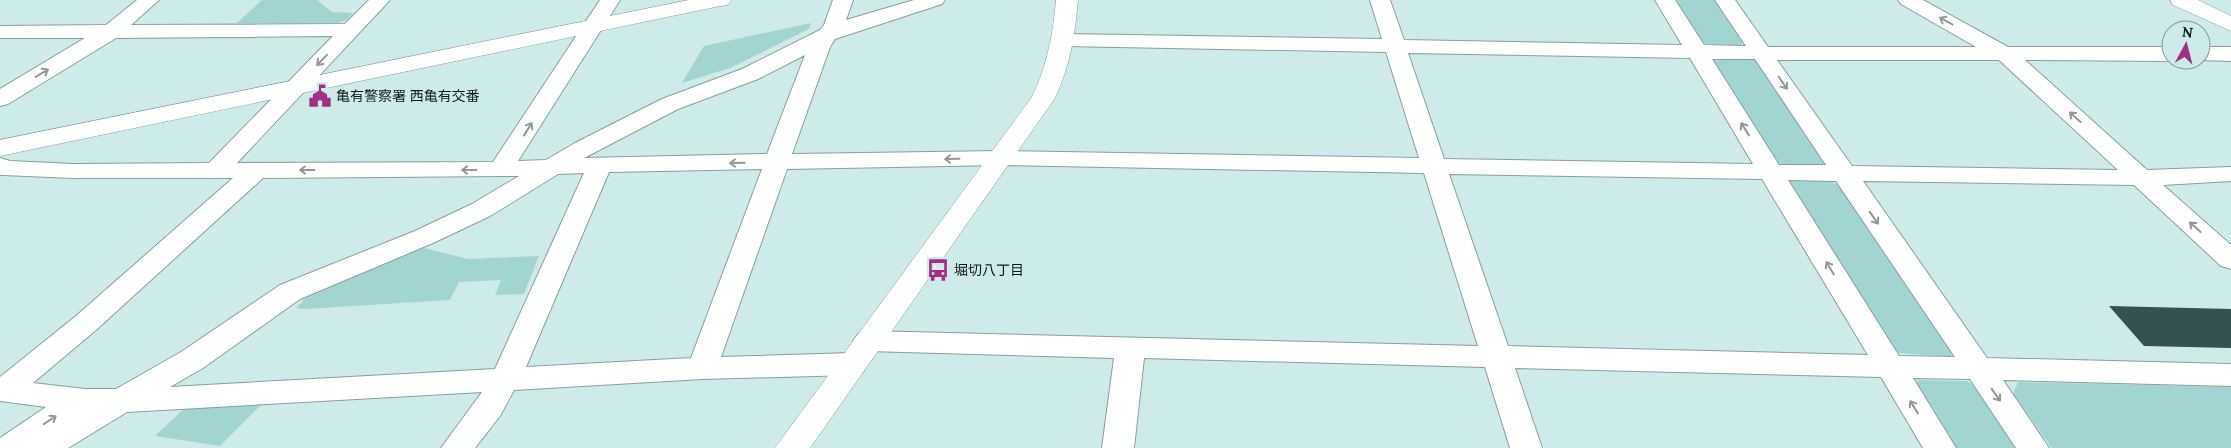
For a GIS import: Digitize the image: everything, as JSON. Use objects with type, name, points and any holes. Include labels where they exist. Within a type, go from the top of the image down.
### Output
[{"type":"street","points":[[0,99],[110,32],[149,0]]},
{"type":"street","points":[[216,170],[380,0]]},
{"type":"street","points":[[10,448],[55,416],[182,349],[245,301],[273,283],[459,206],[498,184],[610,0]]},
{"type":"street","points":[[0,148],[720,0]]},
{"type":"street","points":[[702,368],[819,46],[834,26],[843,0]]},
{"type":"street","points":[[45,448],[66,433],[192,360],[290,292],[457,222],[556,167],[584,148],[670,104],[750,74],[827,35],[935,0]]},
{"type":"street","points":[[792,448],[1043,98],[1054,77],[1064,40],[1067,0]]},
{"type":"street","points":[[1380,0],[1526,448]]},
{"type":"street","points":[[1665,0],[1940,448]]},
{"type":"street","points":[[1725,0],[2033,448]]},
{"type":"street","points":[[1908,0],[2006,55],[2231,260]]},
{"type":"street","points":[[2181,0],[2231,24]]},
{"type":"street","points":[[0,32],[351,30]]},
{"type":"street","points":[[1064,40],[1696,50],[1762,53],[2161,54]]},
{"type":"street","points":[[2211,54],[2231,54]]},
{"type":"street","points":[[0,165],[3,168],[73,171],[508,169],[600,165],[1000,158],[2141,178],[2231,174]]},
{"type":"street","points":[[457,448],[489,408],[505,380],[600,165]]},
{"type":"street","points":[[2,390],[86,323],[258,170]]},
{"type":"street","points":[[1118,448],[1130,348]]},
{"type":"street","points":[[2,390],[85,400],[121,401],[702,368],[860,353],[1130,348],[2231,375]]},
{"type":"shaded area","points":[[262,0],[317,0],[332,12],[353,13],[347,20],[338,23],[237,23]]},
{"type":"shaded area","points":[[1669,0],[1716,0],[1744,41],[1741,45],[1705,44],[1693,39]]},
{"type":"shaded area","points":[[811,23],[809,29],[730,68],[682,83],[704,46]]},
{"type":"shaded area","points":[[1749,56],[1759,60],[1826,161],[1821,166],[1782,164],[1768,156],[1706,59]]},
{"type":"shaded area","points":[[1791,180],[1830,181],[1841,186],[1952,349],[1951,357],[1900,353],[1886,344],[1787,185]]},
{"type":"shaded area","points":[[420,247],[468,259],[539,256],[524,294],[495,295],[501,280],[459,282],[450,300],[296,308],[305,298]]},
{"type":"shaded area","points":[[1919,380],[1967,381],[1983,391],[2022,448],[1950,448],[1911,387]]},
{"type":"shaded area","points":[[2018,382],[2231,387],[2231,448],[2052,448],[2013,394]]},
{"type":"shaded area","points":[[261,405],[220,446],[155,436],[186,407]]},
{"type":"building","points":[[2109,306],[2231,309],[2231,348],[2144,346]]},
{"type":"place","name":"亀有警察署 西亀有交番","points":[[320,96]]},
{"type":"place","name":"堀切八丁目","points":[[938,270]]}]
